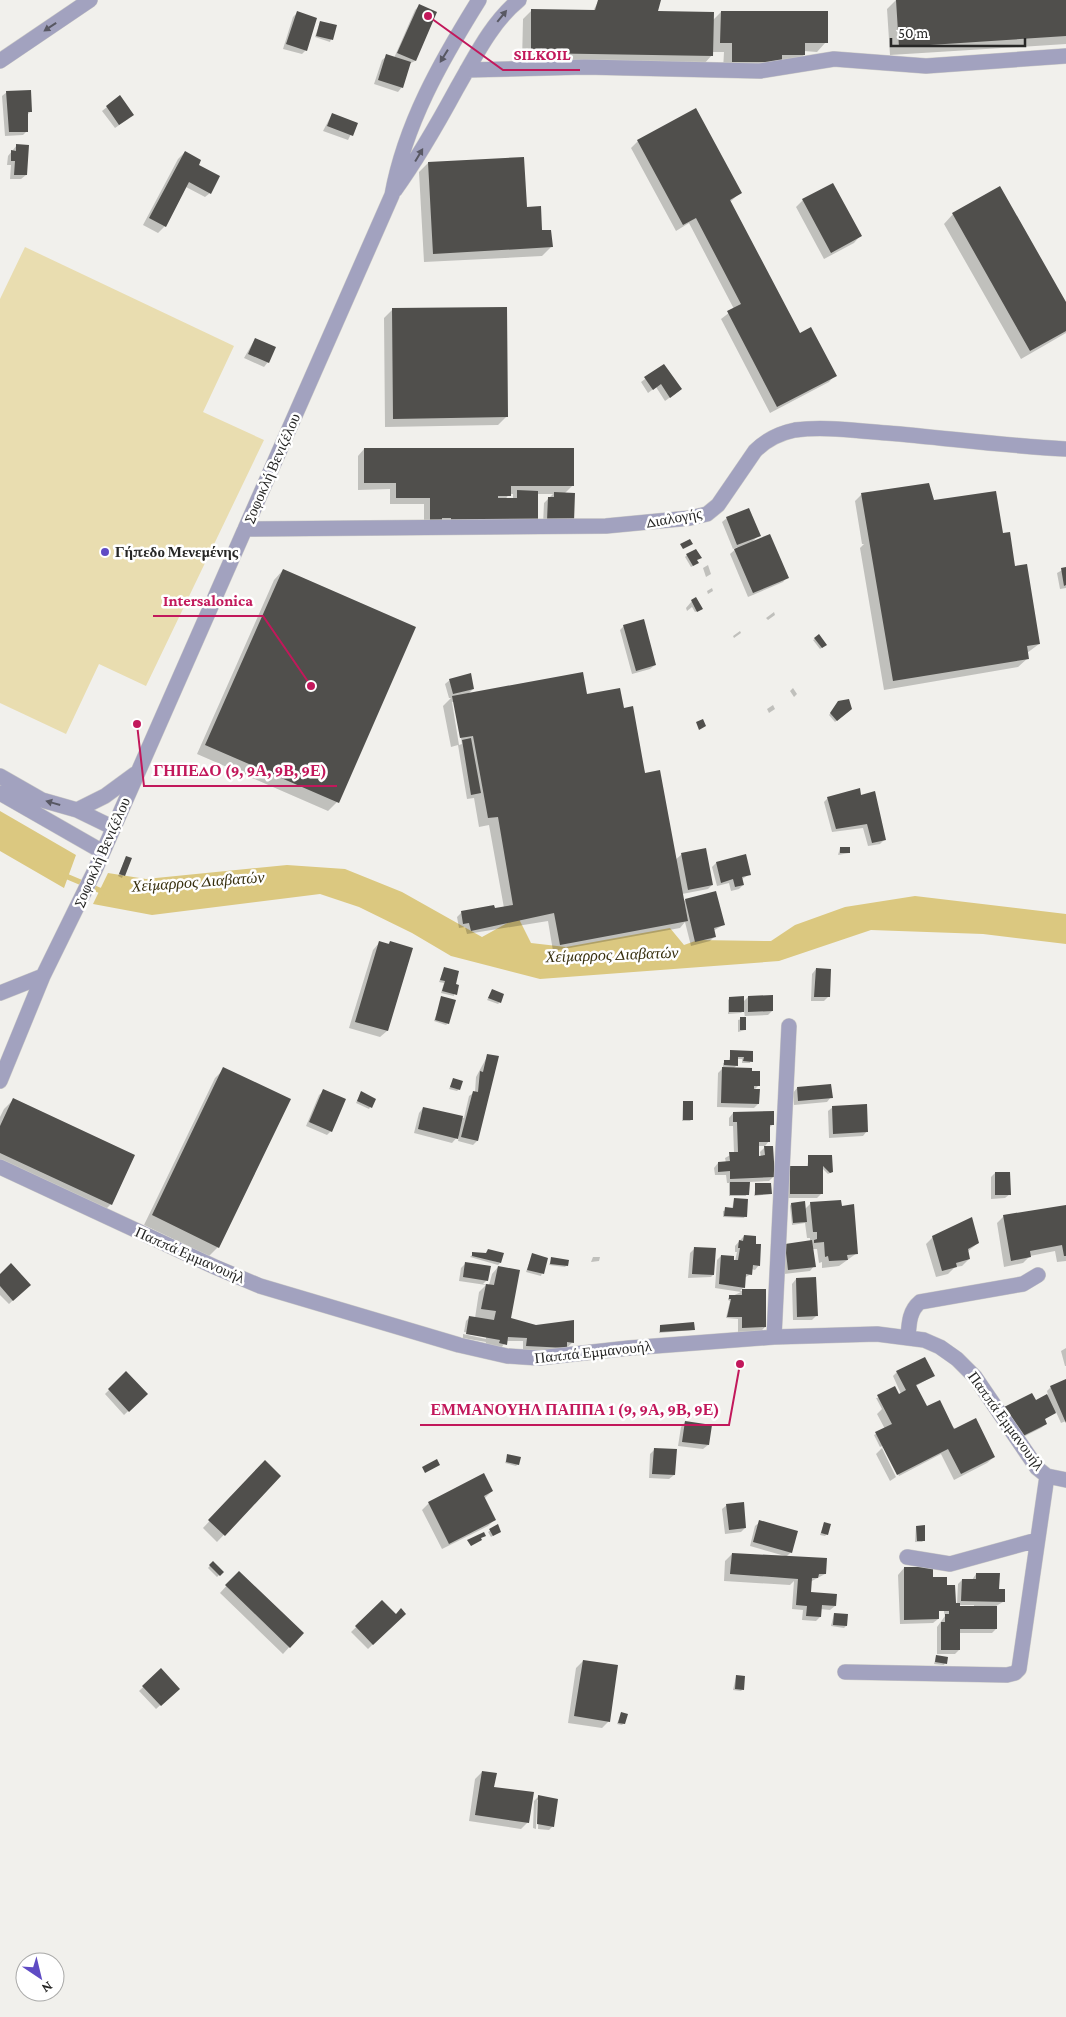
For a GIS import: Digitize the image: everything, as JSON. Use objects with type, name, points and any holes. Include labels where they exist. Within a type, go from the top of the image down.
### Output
[{"type":"street","points":[[0,61],[90,0]]},
{"type":"street","name":"Σοφοκλή Βενιζέλου","points":[[0,1081],[43,976],[78,907],[114,828],[392,195],[402,152],[439,64],[479,0]]},
{"type":"street","points":[[392,195],[418,159],[467,70],[504,12],[519,0]]},
{"type":"street","points":[[467,70],[585,67],[760,71],[834,59],[926,66],[1066,56]]},
{"type":"street","name":"Διαλογής","points":[[245,529],[598,526],[690,518],[707,514],[718,506],[759,447],[779,435],[801,430],[851,430],[995,445],[1066,449]]},
{"type":"street","points":[[77,810],[105,796],[139,771]]},
{"type":"street","points":[[0,776],[42,800],[77,810],[114,828]]},
{"type":"street","points":[[0,793],[103,852]]},
{"type":"street","points":[[0,993],[43,976]]},
{"type":"street","points":[[774,1337],[788,1026]]},
{"type":"street","name":"Παππά Εμμανουήλ","points":[[0,1167],[260,1286],[486,1352],[518,1358],[538,1358],[629,1348],[774,1337],[877,1334],[908,1338],[940,1346],[957,1359],[975,1377],[1037,1468],[1047,1476],[1066,1480]]},
{"type":"street","points":[[908,1338],[909,1321],[914,1306],[920,1302],[1023,1284],[1038,1275]]},
{"type":"street","points":[[844,1672],[1007,1675],[1015,1673],[1022,1665],[1037,1540],[1047,1476]]},
{"type":"street","points":[[907,1557],[950,1564],[1037,1540]]},
{"type":"shaded area","name":"Γήπεδο Μενεμένης","points":[[25,247],[234,346],[203,412],[264,440],[146,686],[99,664],[66,734],[0,703],[0,299]]},
{"type":"water","points":[[0,811],[76,855],[64,888],[0,851]]},
{"type":"water","points":[[287,865],[345,869],[402,892],[482,937],[518,917],[531,943],[566,947],[670,928],[684,945],[698,940],[771,941],[795,925],[845,907],[915,896],[1066,914],[1066,944],[983,934],[871,930],[779,961],[540,979],[451,956],[412,933],[359,907],[320,894],[152,915],[93,904],[108,873],[146,879]]},
{"type":"building","points":[[598,0],[661,0],[658,11],[714,12],[713,56],[531,53],[531,9],[595,10]]},
{"type":"building","points":[[896,0],[1066,0],[1066,36],[899,47]]},
{"type":"building","points":[[419,4],[437,12],[416,61],[397,53]]},
{"type":"building","points":[[297,11],[317,18],[307,51],[286,44]]},
{"type":"building","points":[[721,11],[828,11],[828,43],[805,43],[805,55],[782,55],[782,62],[732,62],[732,43],[720,43]]},
{"type":"building","points":[[320,21],[337,25],[333,40],[316,36]]},
{"type":"building","points":[[386,54],[411,62],[403,88],[378,80]]},
{"type":"building","points":[[31,90],[32,112],[28,112],[28,132],[9,132],[6,91]]},
{"type":"building","points":[[120,95],[134,115],[119,125],[106,106]]},
{"type":"building","points":[[696,108],[742,193],[730,200],[800,333],[811,327],[837,376],[777,407],[727,311],[741,304],[696,218],[683,225],[637,140]]},
{"type":"building","points":[[332,113],[358,123],[353,136],[327,126]]},
{"type":"building","points":[[16,144],[29,145],[27,175],[14,175],[15,161],[11,161],[11,150],[16,151]]},
{"type":"building","points":[[185,151],[201,160],[199,165],[220,176],[211,194],[189,182],[166,227],[149,218]]},
{"type":"building","points":[[524,157],[527,207],[541,206],[542,230],[551,230],[553,247],[433,254],[428,162]]},
{"type":"building","points":[[833,183],[862,236],[831,253],[802,199]]},
{"type":"building","points":[[1000,186],[1066,302],[1066,331],[1030,351],[952,213]]},
{"type":"building","points":[[507,307],[508,417],[393,419],[392,308]]},
{"type":"building","points":[[255,338],[276,347],[269,363],[248,354]]},
{"type":"building","points":[[664,364],[682,389],[670,398],[661,384],[653,390],[644,377]]},
{"type":"building","points":[[364,448],[574,448],[574,486],[511,486],[511,496],[498,496],[498,498],[517,498],[517,490],[538,491],[538,524],[451,523],[451,518],[442,518],[442,522],[430,522],[430,498],[396,498],[396,483],[364,483]]},
{"type":"building","points":[[929,483],[934,500],[996,491],[1003,533],[1010,532],[1015,566],[1027,564],[1040,644],[1027,646],[1029,659],[893,681],[861,493]]},
{"type":"building","points":[[554,492],[575,493],[574,522],[547,521],[548,497],[554,497]]},
{"type":"building","points":[[749,508],[761,536],[737,545],[726,517]]},
{"type":"building","points":[[770,534],[789,578],[753,593],[734,549]]},
{"type":"building","points":[[690,539],[693,544],[683,549],[680,544]]},
{"type":"building","points":[[696,549],[702,558],[697,560],[699,563],[693,566],[686,554]]},
{"type":"building","points":[[1066,567],[1066,585],[1064,586],[1061,568]]},
{"type":"building","points":[[283,569],[416,627],[339,803],[205,745]]},
{"type":"building","points":[[696,597],[703,609],[697,612],[691,600]]},
{"type":"building","points":[[644,619],[656,665],[636,671],[623,625]]},
{"type":"building","points":[[819,634],[827,645],[822,648],[814,638]]},
{"type":"building","points":[[583,672],[587,694],[620,688],[624,708],[633,706],[645,773],[660,770],[688,921],[560,945],[554,913],[471,931],[469,923],[463,924],[461,911],[494,905],[495,908],[513,905],[498,817],[488,818],[473,736],[460,738],[452,696]]},
{"type":"building","points":[[471,673],[474,689],[453,694],[449,679]]},
{"type":"building","points":[[849,699],[852,709],[837,721],[830,713],[838,701]]},
{"type":"building","points":[[703,719],[706,726],[699,730],[696,722]]},
{"type":"building","points":[[471,738],[481,793],[471,795],[462,740]]},
{"type":"building","points":[[860,788],[861,795],[875,791],[886,840],[872,843],[867,824],[836,829],[827,797]]},
{"type":"building","points":[[840,847],[850,847],[850,853],[840,853]]},
{"type":"building","points":[[706,848],[713,885],[688,890],[681,853]]},
{"type":"building","points":[[746,854],[751,875],[742,877],[744,885],[735,887],[733,879],[721,883],[716,862]]},
{"type":"building","points":[[126,856],[132,858],[125,876],[119,874]]},
{"type":"building","points":[[716,891],[725,925],[714,928],[716,937],[695,942],[685,899]]},
{"type":"building","points":[[379,941],[389,944],[390,941],[413,948],[388,1031],[355,1022]]},
{"type":"building","points":[[444,967],[459,971],[456,984],[459,985],[457,995],[442,991],[445,981],[440,980]]},
{"type":"building","points":[[816,968],[831,969],[830,997],[814,997]]},
{"type":"building","points":[[492,989],[504,994],[501,1003],[488,998]]},
{"type":"building","points":[[773,995],[773,1011],[748,1012],[748,996]]},
{"type":"building","points":[[441,996],[456,1000],[449,1024],[435,1020]]},
{"type":"building","points":[[744,996],[744,1012],[729,1012],[729,997]]},
{"type":"building","points":[[740,1017],[746,1017],[746,1030],[740,1030]]},
{"type":"building","points":[[730,1050],[753,1051],[753,1062],[743,1061],[744,1057],[738,1057],[738,1066],[724,1065],[724,1060],[730,1060]]},
{"type":"building","points":[[487,1054],[499,1056],[478,1141],[461,1137],[473,1091],[478,1092],[480,1071],[483,1072]]},
{"type":"building","points":[[223,1067],[291,1099],[219,1248],[152,1215]]},
{"type":"building","points":[[722,1067],[752,1068],[752,1071],[760,1071],[760,1086],[754,1086],[754,1089],[760,1089],[759,1104],[721,1103]]},
{"type":"building","points":[[453,1078],[463,1081],[460,1090],[450,1087]]},
{"type":"building","points":[[831,1084],[833,1098],[798,1101],[797,1087]]},
{"type":"building","points":[[323,1089],[346,1099],[332,1132],[309,1122]]},
{"type":"building","points":[[361,1091],[376,1099],[372,1108],[357,1101]]},
{"type":"building","points":[[13,1098],[135,1155],[112,1205],[0,1153],[0,1126]]},
{"type":"building","points":[[683,1101],[693,1101],[693,1120],[683,1120]]},
{"type":"building","points":[[867,1104],[868,1132],[833,1134],[832,1106]]},
{"type":"building","points":[[423,1107],[463,1116],[458,1139],[418,1129]]},
{"type":"building","points":[[774,1111],[774,1125],[770,1125],[770,1142],[759,1142],[759,1156],[765,1155],[764,1146],[773,1146],[775,1177],[730,1179],[730,1171],[718,1172],[718,1162],[730,1161],[729,1152],[738,1152],[737,1122],[733,1122],[733,1112]]},
{"type":"building","points":[[808,1155],[832,1155],[833,1172],[830,1173],[823,1166],[823,1194],[790,1194],[790,1166],[808,1166]]},
{"type":"building","points":[[995,1172],[1010,1172],[1011,1195],[995,1195]]},
{"type":"building","points":[[730,1182],[750,1182],[749,1195],[730,1195]]},
{"type":"building","points":[[755,1183],[771,1183],[772,1194],[755,1195]]},
{"type":"building","points":[[734,1198],[748,1199],[747,1217],[724,1216],[725,1207],[733,1208]]},
{"type":"building","points":[[841,1200],[842,1206],[854,1204],[858,1254],[847,1255],[848,1260],[829,1261],[828,1256],[825,1257],[824,1242],[814,1243],[814,1240],[817,1239],[817,1232],[813,1232],[810,1202]]},
{"type":"building","points":[[805,1201],[807,1222],[793,1223],[791,1203]]},
{"type":"building","points":[[1066,1205],[1066,1256],[1064,1256],[1062,1245],[1030,1251],[1031,1257],[1011,1261],[1003,1215]]},
{"type":"building","points":[[972,1217],[979,1243],[968,1249],[970,1259],[956,1263],[957,1267],[942,1271],[932,1236]]},
{"type":"building","points":[[744,1235],[756,1236],[756,1244],[761,1244],[760,1266],[753,1265],[752,1275],[746,1274],[745,1288],[719,1284],[721,1255],[734,1256],[734,1260],[738,1260],[739,1240],[743,1241]]},
{"type":"building","points":[[812,1240],[816,1267],[788,1270],[785,1244]]},
{"type":"building","points":[[694,1247],[716,1248],[714,1275],[692,1274]]},
{"type":"building","points":[[488,1249],[504,1253],[501,1263],[472,1256],[472,1252],[486,1253]]},
{"type":"building","points":[[532,1253],[548,1258],[544,1274],[527,1270]]},
{"type":"building","points":[[551,1257],[569,1260],[568,1266],[550,1264]]},
{"type":"building","points":[[465,1262],[491,1266],[488,1281],[463,1277]]},
{"type":"building","points":[[11,1263],[31,1285],[13,1301],[0,1286],[0,1274]]},
{"type":"building","points":[[498,1266],[520,1270],[511,1318],[536,1325],[574,1320],[574,1343],[567,1342],[567,1348],[526,1346],[527,1338],[508,1337],[507,1345],[499,1343],[500,1340],[466,1334],[469,1316],[494,1320],[496,1311],[481,1309],[486,1284],[494,1285]]},
{"type":"building","points":[[816,1277],[818,1316],[797,1317],[796,1278]]},
{"type":"building","points":[[742,1289],[766,1289],[766,1327],[742,1328],[742,1317],[727,1317],[731,1299],[729,1299],[729,1295],[742,1295]]},
{"type":"building","points":[[694,1322],[695,1330],[660,1332],[660,1325]]},
{"type":"building","points":[[925,1357],[935,1376],[916,1385],[927,1406],[940,1400],[954,1429],[976,1418],[995,1457],[961,1474],[948,1449],[897,1475],[875,1432],[892,1424],[877,1395],[895,1386],[899,1394],[906,1390],[896,1371]]},
{"type":"building","points":[[126,1371],[148,1394],[129,1412],[108,1389]]},
{"type":"building","points":[[1066,1379],[1066,1423],[1050,1386]]},
{"type":"building","points":[[1032,1393],[1036,1400],[1047,1394],[1056,1413],[1045,1419],[1047,1424],[1019,1438],[1004,1407]]},
{"type":"building","points":[[685,1421],[712,1425],[709,1445],[682,1442]]},
{"type":"building","points":[[654,1448],[677,1449],[675,1475],[652,1474]]},
{"type":"building","points":[[507,1454],[521,1457],[519,1465],[506,1462]]},
{"type":"building","points":[[437,1459],[440,1465],[425,1473],[422,1467]]},
{"type":"building","points":[[265,1460],[281,1476],[225,1536],[208,1520]]},
{"type":"building","points":[[484,1473],[493,1491],[484,1496],[496,1520],[449,1544],[428,1502]]},
{"type":"building","points":[[744,1502],[746,1528],[729,1530],[726,1504]]},
{"type":"building","points":[[759,1520],[798,1531],[792,1553],[753,1542]]},
{"type":"building","points":[[824,1522],[831,1524],[828,1535],[821,1533]]},
{"type":"building","points":[[498,1524],[501,1532],[493,1536],[489,1529]]},
{"type":"building","points":[[925,1525],[925,1541],[917,1541],[916,1526]]},
{"type":"building","points":[[484,1532],[486,1536],[471,1546],[467,1540]]},
{"type":"building","points":[[732,1553],[827,1558],[826,1574],[819,1574],[818,1578],[812,1578],[811,1592],[837,1594],[836,1606],[822,1605],[821,1617],[806,1616],[807,1606],[796,1605],[798,1579],[730,1574]]},
{"type":"building","points":[[213,1561],[224,1572],[220,1576],[209,1565]]},
{"type":"building","points":[[904,1567],[933,1567],[933,1577],[947,1577],[947,1585],[955,1585],[956,1603],[960,1603],[960,1606],[997,1606],[997,1629],[960,1629],[960,1650],[941,1650],[941,1622],[945,1622],[945,1614],[949,1614],[949,1611],[939,1611],[939,1619],[904,1620]]},
{"type":"building","points":[[239,1571],[304,1633],[290,1648],[225,1585]]},
{"type":"building","points":[[976,1573],[1000,1573],[999,1589],[1005,1589],[1005,1602],[961,1601],[962,1579],[976,1579]]},
{"type":"building","points":[[382,1600],[396,1614],[401,1608],[406,1614],[373,1645],[355,1626]]},
{"type":"building","points":[[834,1613],[848,1614],[847,1626],[833,1625]]},
{"type":"building","points":[[936,1655],[948,1657],[947,1664],[935,1662]]},
{"type":"building","points":[[583,1660],[618,1665],[610,1722],[574,1716]]},
{"type":"building","points":[[161,1668],[180,1689],[161,1706],[142,1686]]},
{"type":"building","points":[[736,1675],[745,1676],[744,1690],[735,1689]]},
{"type":"building","points":[[621,1712],[628,1714],[625,1724],[618,1723]]},
{"type":"building","points":[[482,1771],[497,1773],[494,1787],[534,1792],[529,1823],[475,1815]]},
{"type":"building","points":[[538,1795],[558,1799],[554,1827],[537,1824]]},
{"type":"waterway","name":"Χείμαρρος Διαβατών","points":[[61,874],[106,893]]},
{"type":"place","name":"SILKOIL","points":[[428,16]]},
{"type":"place","name":"Γήπεδο Μενεμένης","points":[[105,552]]},
{"type":"place","name":"Intersalonica","points":[[311,686]]},
{"type":"place","name":"ΓΗΠΕΔΟ (9, 9Α, 9Β, 9Ε)","points":[[137,724]]},
{"type":"place","name":"ΕΜΜΑΝΟΥΗΛ ΠΑΠΠΑ 1 (9, 9Α, 9Β, 9Ε)","points":[[740,1364]]}]
